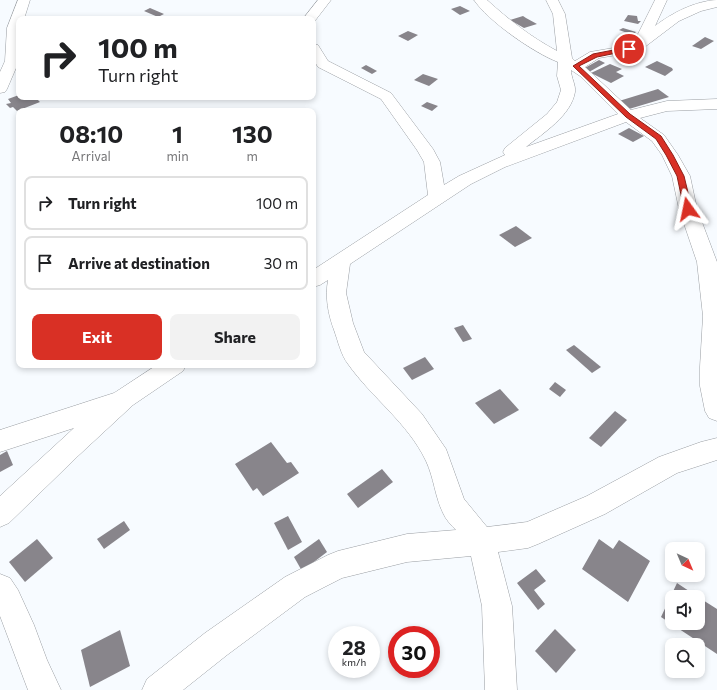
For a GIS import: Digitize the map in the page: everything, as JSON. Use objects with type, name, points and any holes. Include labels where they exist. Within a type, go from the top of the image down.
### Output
[{"type":"street","points":[[18,16],[24,0]]},
{"type":"street","points":[[312,16],[325,0]]},
{"type":"street","points":[[480,0],[504,22],[532,42],[585,73],[628,116],[658,138],[670,155],[681,176],[688,209],[707,262],[714,316],[711,367],[712,386],[717,411]]},
{"type":"street","points":[[499,163],[552,117],[564,103],[568,90],[564,76],[570,63],[559,14],[552,0]]},
{"type":"street","points":[[641,43],[661,0]]},
{"type":"street","points":[[570,63],[590,57],[629,49],[641,43],[674,18],[697,8],[717,2]]},
{"type":"street","points":[[0,89],[12,61],[14,28],[16,22]]},
{"type":"street","points":[[316,53],[323,64],[386,96],[425,149],[432,162],[437,197]]},
{"type":"street","points":[[316,278],[437,197],[465,180],[499,163],[628,116],[667,106],[717,104]]},
{"type":"street","points":[[341,262],[336,293],[342,322],[355,357],[413,421],[437,457],[453,506],[480,541],[497,606],[501,690]]},
{"type":"street","points":[[0,514],[69,448],[125,398],[170,368]]},
{"type":"street","points":[[0,441],[70,419],[125,398]]},
{"type":"street","points":[[158,690],[216,644],[295,587],[338,565],[408,548],[528,535],[596,506],[668,465],[701,453],[717,450]]},
{"type":"street","points":[[0,588],[20,623],[30,656],[45,690]]},
{"type":"building","points":[[460,6],[470,11],[460,15],[451,9]]},
{"type":"building","points":[[150,8],[164,14],[156,16],[144,11]]},
{"type":"building","points":[[628,15],[637,16],[638,21],[641,21],[638,24],[624,21]]},
{"type":"building","points":[[523,16],[537,24],[524,28],[510,20]]},
{"type":"building","points":[[623,28],[636,32],[633,35],[619,30]]},
{"type":"building","points":[[408,31],[418,35],[408,41],[398,36]]},
{"type":"building","points":[[705,37],[714,41],[701,49],[692,46]]},
{"type":"building","points":[[599,60],[605,63],[589,72],[583,69]]},
{"type":"building","points":[[657,61],[672,68],[673,70],[665,76],[645,67]]},
{"type":"building","points":[[610,64],[622,69],[616,72],[624,76],[611,83],[591,73]]},
{"type":"building","points":[[366,65],[377,71],[372,74],[361,68]]},
{"type":"building","points":[[423,74],[438,79],[429,86],[414,80]]},
{"type":"building","points":[[658,89],[669,97],[629,109],[619,101]]},
{"type":"building","points":[[16,96],[16,100],[38,100],[40,102],[25,108],[16,108],[16,110],[13,107],[10,108],[6,104],[11,103],[8,99]]},
{"type":"building","points":[[427,102],[438,106],[432,111],[421,106]]},
{"type":"building","points":[[629,128],[644,136],[633,142],[618,134]]},
{"type":"building","points":[[516,226],[532,238],[515,247],[499,235]]},
{"type":"building","points":[[463,325],[472,339],[463,342],[454,328]]},
{"type":"building","points":[[574,345],[601,367],[592,373],[566,350]]},
{"type":"building","points":[[425,357],[434,369],[412,380],[403,368]]},
{"type":"building","points":[[555,382],[566,390],[560,397],[549,389]]},
{"type":"building","points":[[500,389],[519,410],[494,424],[475,403]]},
{"type":"building","points":[[615,411],[627,420],[601,447],[589,438]]},
{"type":"building","points":[[271,442],[287,463],[291,462],[299,473],[263,496],[257,488],[253,491],[235,464]]},
{"type":"building","points":[[7,451],[13,465],[0,472],[0,455]]},
{"type":"building","points":[[382,469],[393,482],[358,508],[347,494]]},
{"type":"building","points":[[288,516],[302,542],[288,550],[274,523]]},
{"type":"building","points":[[124,521],[130,530],[104,549],[97,539]]},
{"type":"building","points":[[37,539],[53,558],[25,582],[9,562]]},
{"type":"building","points":[[319,539],[327,552],[302,571],[294,557]]},
{"type":"building","points":[[599,539],[613,549],[619,540],[650,561],[628,602],[582,569]]},
{"type":"building","points":[[536,569],[546,581],[534,590],[545,604],[538,610],[517,583]]},
{"type":"building","points":[[677,583],[688,590],[674,590]]},
{"type":"building","points":[[705,601],[717,609],[717,654],[705,646],[705,638],[693,638],[681,630],[705,630]]},
{"type":"building","points":[[665,608],[665,620],[661,617]]},
{"type":"building","points":[[555,629],[576,650],[556,673],[535,651]]},
{"type":"building","points":[[120,630],[130,666],[90,687],[81,650]]},
{"type":"route","points":[[629,49],[595,55],[582,61],[576,66],[628,116],[658,138],[670,155],[681,176],[688,209]]}]
